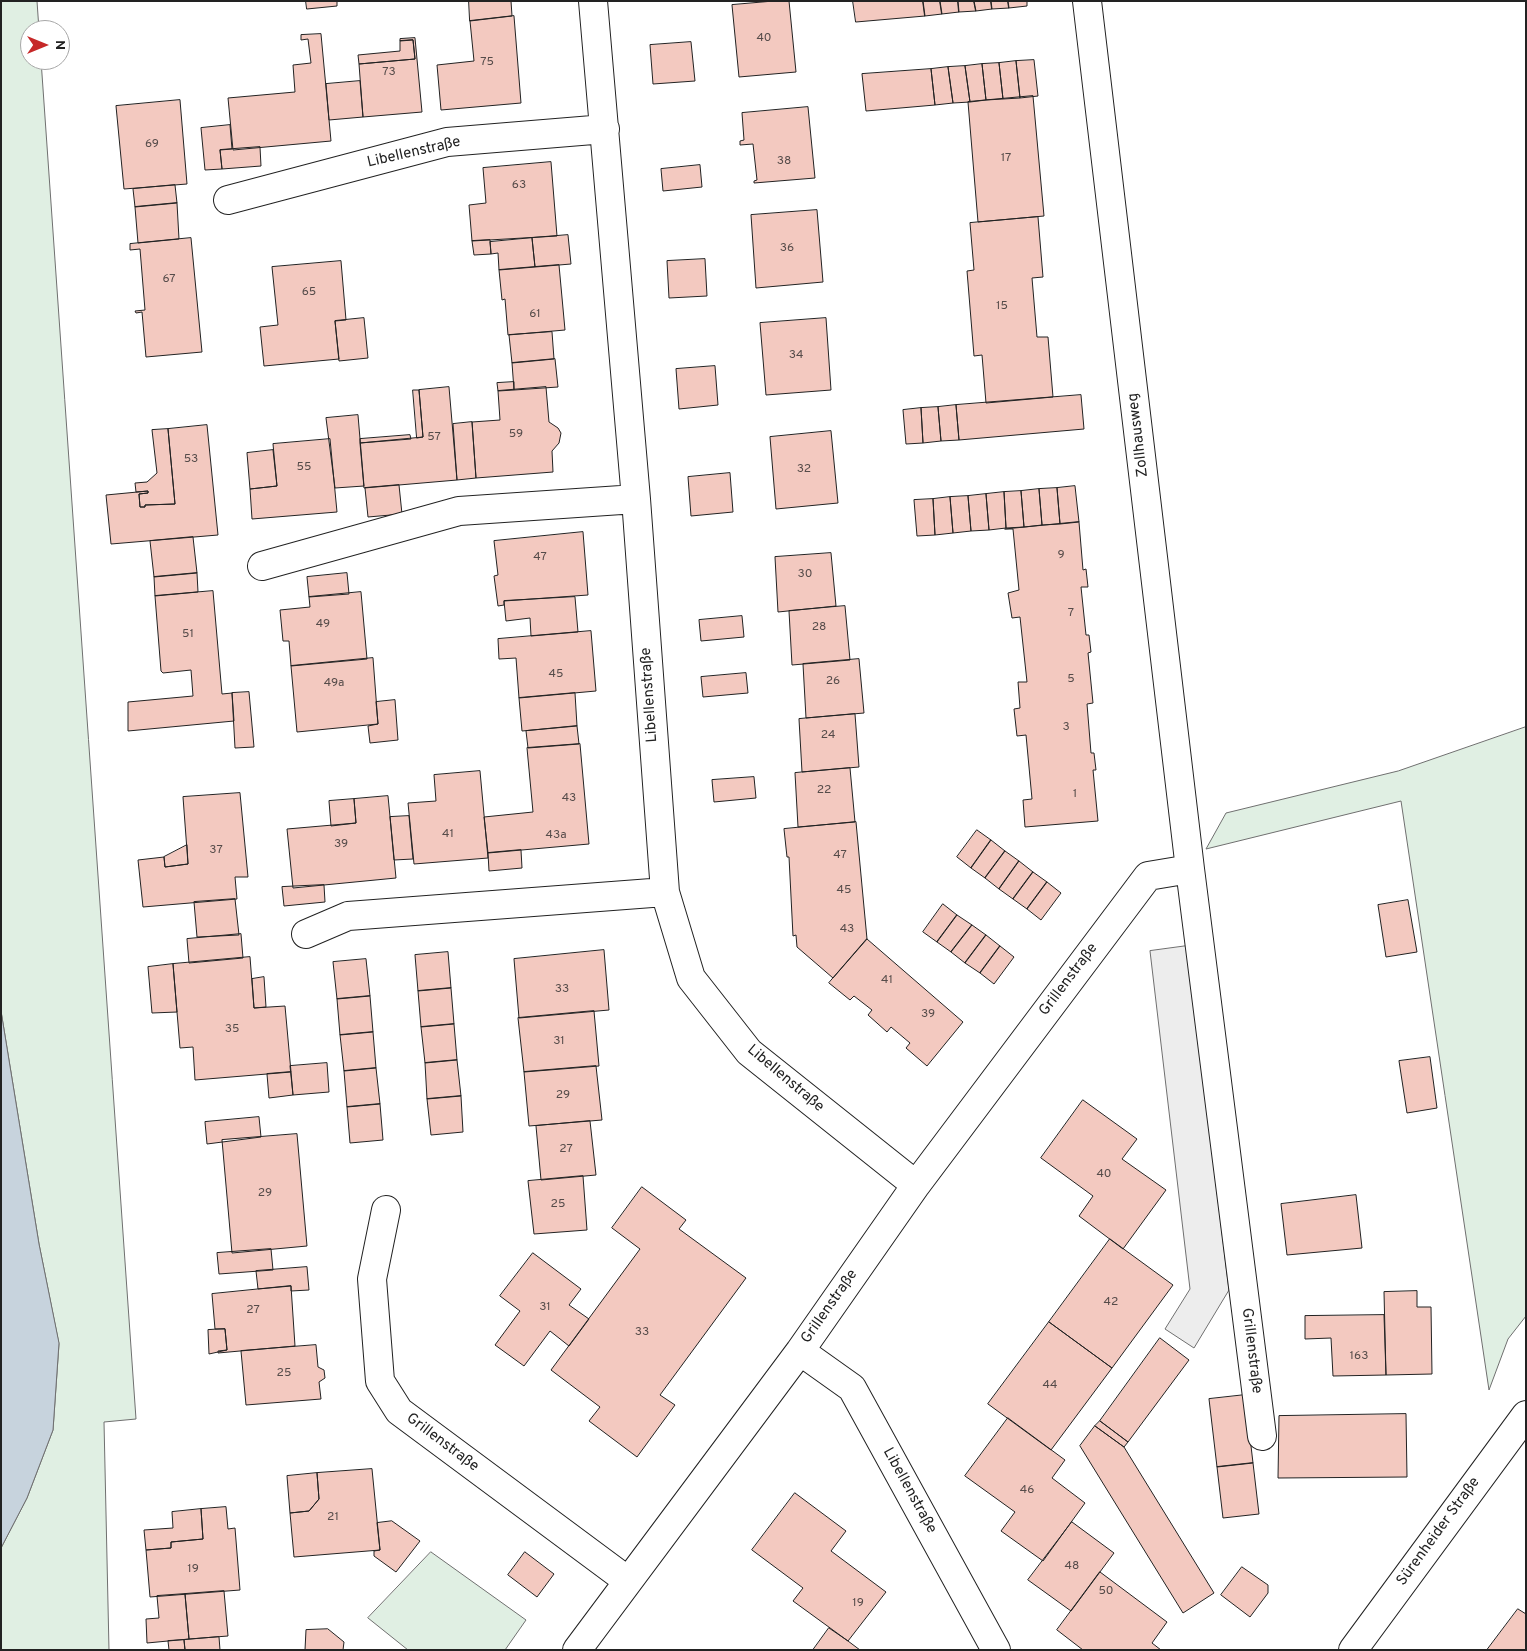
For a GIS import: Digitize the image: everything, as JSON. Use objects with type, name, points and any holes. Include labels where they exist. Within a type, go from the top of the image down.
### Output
[{"type":"street","name":"Libellenstraße","points":[[592,1],[605,129],[636,499],[664,892],[691,978],[749,1052],[916,1186]]},
{"type":"street","name":"Zollhausweg","points":[[1087,1],[1190,869]]},
{"type":"street","name":"Libellenstraße","points":[[228,200],[447,142],[605,129]]},
{"type":"street","points":[[262,566],[460,511],[636,499]]},
{"type":"street","name":"Grillenstraße","points":[[577,1650],[800,1350],[916,1186],[1148,876],[1190,869],[1262,1436]]},
{"type":"street","points":[[306,934],[348,916],[664,892]]},
{"type":"street","name":"Grillenstraße","points":[[386,1210],[372,1279],[380,1381],[399,1411],[628,1581]]},
{"type":"street","name":"Libellenstraße","points":[[800,1350],[852,1388],[996,1650]]},
{"type":"street","name":"Sürenheider Straße","points":[[1353,1650],[1526,1415]]},
{"type":"green space","points":[[1,1],[37,1],[38,20],[20,20],[20,70],[42,70],[136,1419],[104,1422],[109,1650],[1,1650],[1,1548],[27,1498],[53,1430],[59,1344],[39,1244],[1,1011]]},
{"type":"green space","points":[[1526,727],[1526,1316],[1508,1339],[1489,1390],[1401,801],[1206,849],[1226,813],[1398,771]]},
{"type":"green space","points":[[431,1552],[526,1620],[505,1650],[408,1650],[368,1618]]},
{"type":"shaded area","points":[[1187,946],[1229,1290],[1194,1348],[1165,1329],[1190,1289],[1150,951]]},
{"type":"shaded area","points":[[1,1011],[39,1244],[59,1343],[53,1430],[27,1498],[1,1548]]},
{"type":"building","points":[[306,1],[337,1],[337,6],[307,9]]},
{"type":"building","points":[[469,1],[511,1],[512,16],[470,21]]},
{"type":"building","points":[[789,1],[796,72],[739,77],[732,5]]},
{"type":"building","points":[[853,1],[923,1],[925,16],[856,22]]},
{"type":"building","points":[[923,1],[940,1],[942,14],[925,16]]},
{"type":"building","points":[[940,1],[958,1],[959,12],[942,14]]},
{"type":"building","points":[[958,1],[974,1],[976,11],[959,12]]},
{"type":"building","points":[[974,1],[991,1],[992,9],[976,11]]},
{"type":"building","points":[[991,1],[1008,1],[1009,8],[992,9]]},
{"type":"building","points":[[1008,1],[1027,1],[1027,6],[1009,8]]},
{"type":"building","points":[[514,16],[521,103],[441,110],[437,65],[474,61],[470,21]]},
{"type":"building","points":[[321,34],[331,141],[233,150],[228,98],[295,92],[293,65],[311,63],[308,39],[301,40],[301,35]]},
{"type":"building","points":[[415,38],[422,112],[363,117],[359,64],[415,59],[413,40],[400,41],[400,39]]},
{"type":"building","points":[[413,40],[415,59],[359,64],[358,55],[400,51],[400,41]]},
{"type":"building","points":[[691,42],[695,81],[653,84],[650,45]]},
{"type":"building","points":[[1034,60],[1038,96],[1020,98],[1016,61]]},
{"type":"building","points":[[1016,61],[1020,98],[1003,99],[999,63]]},
{"type":"building","points":[[999,63],[1003,99],[986,100],[982,64]]},
{"type":"building","points":[[982,64],[986,100],[970,102],[965,66]]},
{"type":"building","points":[[965,66],[970,102],[953,103],[948,67]]},
{"type":"building","points":[[948,67],[953,103],[935,105],[931,69]]},
{"type":"building","points":[[931,69],[935,105],[866,111],[862,74]]},
{"type":"building","points":[[360,81],[363,117],[329,120],[326,84]]},
{"type":"building","points":[[1033,96],[1044,216],[978,222],[968,102]]},
{"type":"building","points":[[180,100],[187,184],[124,189],[116,106]]},
{"type":"building","points":[[808,107],[815,178],[754,183],[757,180],[753,144],[740,145],[740,141],[744,140],[742,113]]},
{"type":"building","points":[[230,125],[232,149],[220,150],[222,169],[205,170],[201,128]]},
{"type":"building","points":[[260,147],[261,166],[222,169],[220,150]]},
{"type":"building","points":[[551,162],[557,236],[472,241],[469,205],[486,203],[483,168]]},
{"type":"building","points":[[700,165],[702,187],[663,191],[661,169]]},
{"type":"building","points":[[175,185],[177,203],[135,207],[133,189]]},
{"type":"building","points":[[177,203],[179,239],[138,243],[135,207]]},
{"type":"building","points":[[817,210],[823,282],[756,288],[751,215]]},
{"type":"building","points":[[1038,217],[1043,277],[1032,278],[1037,337],[1048,337],[1053,397],[986,403],[982,355],[974,356],[967,271],[974,270],[970,223]]},
{"type":"building","points":[[568,235],[571,264],[535,267],[532,238]]},
{"type":"building","points":[[191,238],[202,352],[146,357],[142,312],[136,313],[135,311],[145,310],[140,249],[130,250],[130,244]]},
{"type":"building","points":[[532,238],[535,267],[499,270],[498,253],[491,254],[490,242]]},
{"type":"building","points":[[490,240],[491,254],[474,255],[472,241]]},
{"type":"building","points":[[705,259],[707,296],[669,298],[667,261]]},
{"type":"building","points":[[341,261],[346,320],[335,321],[339,359],[264,366],[260,327],[278,325],[272,267]]},
{"type":"building","points":[[559,265],[565,330],[508,335],[505,299],[502,300],[499,270]]},
{"type":"building","points":[[364,318],[368,358],[339,361],[335,321]]},
{"type":"building","points":[[826,318],[831,390],[766,395],[760,323]]},
{"type":"building","points":[[552,332],[554,359],[512,363],[509,335]]},
{"type":"building","points":[[555,359],[558,387],[514,390],[512,363]]},
{"type":"building","points":[[715,366],[718,405],[679,409],[676,369]]},
{"type":"building","points":[[514,382],[514,390],[498,391],[497,383]]},
{"type":"building","points":[[449,387],[457,480],[364,488],[360,443],[423,437],[419,390]]},
{"type":"building","points":[[546,387],[549,422],[558,428],[561,433],[559,443],[552,451],[553,472],[476,478],[472,422],[500,420],[498,391]]},
{"type":"building","points":[[413,390],[419,390],[423,437],[417,438]]},
{"type":"building","points":[[1081,395],[1084,429],[959,440],[956,405]]},
{"type":"building","points":[[956,405],[959,440],[941,441],[938,407]]},
{"type":"building","points":[[938,407],[941,441],[923,443],[921,408]]},
{"type":"building","points":[[921,408],[923,443],[906,444],[903,410]]},
{"type":"building","points":[[358,415],[364,486],[335,488],[326,418]]},
{"type":"building","points":[[472,422],[476,478],[457,480],[453,424]]},
{"type":"building","points":[[207,425],[218,535],[111,544],[106,495],[148,491],[148,493],[139,494],[140,507],[145,507],[145,505],[175,504],[168,429]]},
{"type":"building","points":[[168,429],[175,504],[145,505],[145,507],[140,507],[139,494],[148,493],[148,491],[136,492],[135,483],[147,482],[157,473],[152,430]]},
{"type":"building","points":[[831,431],[838,503],[776,509],[770,437]]},
{"type":"building","points":[[410,435],[411,439],[360,443],[360,439]]},
{"type":"building","points":[[330,439],[337,512],[252,519],[250,489],[277,486],[273,444]]},
{"type":"building","points":[[273,450],[277,486],[250,489],[247,453]]},
{"type":"building","points":[[730,473],[733,512],[691,516],[688,477]]},
{"type":"building","points":[[399,485],[402,514],[368,517],[365,488]]},
{"type":"building","points":[[1075,486],[1079,522],[1060,524],[1057,488]]},
{"type":"building","points":[[1057,488],[1060,524],[1042,525],[1039,489]]},
{"type":"building","points":[[1039,489],[1042,525],[1024,527],[1021,491]]},
{"type":"building","points":[[1021,491],[1024,527],[1006,528],[1004,492]]},
{"type":"building","points":[[1004,492],[1006,528],[989,530],[986,494]]},
{"type":"building","points":[[986,494],[989,530],[971,531],[968,496]]},
{"type":"building","points":[[968,496],[971,531],[953,533],[950,497]]},
{"type":"building","points":[[950,497],[953,533],[935,535],[933,499]]},
{"type":"building","points":[[933,499],[935,535],[917,536],[914,500]]},
{"type":"building","points":[[1079,522],[1083,570],[1086,569],[1088,587],[1081,587],[1086,635],[1089,635],[1091,652],[1088,653],[1093,703],[1087,704],[1091,753],[1094,753],[1096,770],[1093,770],[1098,821],[1025,827],[1023,800],[1032,799],[1026,735],[1017,736],[1014,709],[1020,708],[1018,682],[1027,682],[1020,617],[1012,618],[1008,593],[1019,590],[1013,529],[1005,529]]},
{"type":"building","points":[[583,532],[588,595],[504,601],[504,605],[498,606],[494,576],[498,575],[494,541]]},
{"type":"building","points":[[193,537],[197,573],[154,577],[150,541]]},
{"type":"building","points":[[831,553],[836,606],[778,612],[775,557]]},
{"type":"building","points":[[197,573],[198,592],[155,596],[154,577]]},
{"type":"building","points":[[347,573],[349,594],[309,597],[307,577]]},
{"type":"building","points":[[213,591],[222,694],[232,693],[234,721],[128,731],[128,702],[193,696],[191,670],[163,673],[161,671],[155,596]]},
{"type":"building","points":[[361,592],[367,659],[291,666],[289,641],[283,641],[280,610],[310,607],[309,597]]},
{"type":"building","points":[[575,597],[578,632],[531,636],[530,618],[506,621],[504,601]]},
{"type":"building","points":[[845,606],[850,660],[792,665],[789,611]]},
{"type":"building","points":[[742,616],[744,637],[701,641],[699,620]]},
{"type":"building","points":[[591,631],[596,691],[519,698],[516,658],[499,659],[498,639]]},
{"type":"building","points":[[373,658],[378,724],[297,732],[291,666]]},
{"type":"building","points":[[859,659],[864,713],[806,718],[803,664]]},
{"type":"building","points":[[746,673],[748,693],[703,697],[701,677]]},
{"type":"building","points":[[249,692],[254,747],[235,748],[232,693]]},
{"type":"building","points":[[575,693],[577,726],[522,731],[519,698]]},
{"type":"building","points":[[395,700],[398,740],[370,743],[368,726],[378,724],[376,702]]},
{"type":"building","points":[[855,714],[859,767],[802,772],[799,719]]},
{"type":"building","points":[[577,726],[579,744],[528,748],[526,731]]},
{"type":"building","points":[[580,744],[589,844],[488,853],[484,817],[533,812],[527,748]]},
{"type":"building","points":[[850,768],[855,822],[798,827],[795,773]]},
{"type":"building","points":[[480,771],[488,858],[414,864],[408,803],[436,801],[434,775]]},
{"type":"building","points":[[754,777],[756,798],[714,802],[712,780]]},
{"type":"building","points":[[240,793],[248,877],[235,877],[237,899],[143,907],[138,860],[164,857],[165,867],[188,864],[183,797]]},
{"type":"building","points":[[388,796],[396,878],[293,888],[287,829],[356,823],[354,799]]},
{"type":"building","points":[[354,799],[356,823],[331,826],[329,801]]},
{"type":"building","points":[[409,816],[413,859],[394,860],[390,817]]},
{"type":"building","points":[[856,822],[867,939],[833,978],[797,947],[796,935],[793,936],[789,857],[787,857],[784,829]]},
{"type":"building","points":[[977,830],[991,840],[971,868],[957,857]]},
{"type":"building","points":[[991,840],[1005,851],[985,878],[971,868]]},
{"type":"building","points":[[187,845],[188,864],[165,867],[164,857]]},
{"type":"building","points":[[521,850],[522,868],[489,871],[488,853]]},
{"type":"building","points":[[1005,851],[1019,861],[999,889],[985,878]]},
{"type":"building","points":[[1019,861],[1033,872],[1013,899],[999,889]]},
{"type":"building","points":[[1033,872],[1047,882],[1027,909],[1013,899]]},
{"type":"building","points":[[1047,882],[1061,893],[1041,920],[1027,909]]},
{"type":"building","points":[[324,885],[325,902],[284,906],[282,887]]},
{"type":"building","points":[[235,899],[239,935],[197,937],[194,902]]},
{"type":"building","points":[[1408,900],[1417,952],[1386,957],[1378,905]]},
{"type":"building","points":[[943,904],[957,915],[937,942],[923,932]]},
{"type":"building","points":[[957,915],[972,925],[951,952],[937,942]]},
{"type":"building","points":[[972,925],[986,935],[965,963],[951,952]]},
{"type":"building","points":[[241,934],[243,958],[189,963],[187,939]]},
{"type":"building","points":[[986,935],[1000,946],[980,973],[965,963]]},
{"type":"building","points":[[867,939],[963,1022],[927,1066],[906,1048],[910,1043],[891,1027],[887,1032],[868,1015],[872,1010],[854,996],[850,1000],[829,983]]},
{"type":"building","points":[[1000,946],[1014,957],[994,984],[980,973]]},
{"type":"building","points":[[604,950],[609,1010],[519,1018],[514,959]]},
{"type":"building","points":[[448,952],[451,988],[418,991],[415,955]]},
{"type":"building","points":[[250,957],[254,1008],[285,1006],[291,1072],[195,1080],[193,1047],[180,1048],[173,964]]},
{"type":"building","points":[[366,959],[370,996],[337,999],[333,962]]},
{"type":"building","points":[[173,964],[177,1012],[152,1013],[148,967]]},
{"type":"building","points":[[264,977],[266,1007],[254,1008],[252,979]]},
{"type":"building","points":[[451,988],[454,1024],[421,1027],[418,991]]},
{"type":"building","points":[[370,996],[373,1032],[340,1035],[337,999]]},
{"type":"building","points":[[594,1011],[599,1066],[524,1072],[518,1018]]},
{"type":"building","points":[[454,1024],[457,1060],[425,1063],[421,1027]]},
{"type":"building","points":[[373,1032],[376,1068],[344,1071],[340,1035]]},
{"type":"building","points":[[1430,1057],[1437,1108],[1407,1113],[1399,1061]]},
{"type":"building","points":[[457,1060],[461,1096],[427,1099],[425,1063]]},
{"type":"building","points":[[327,1063],[329,1092],[293,1095],[290,1066]]},
{"type":"building","points":[[596,1066],[602,1120],[529,1126],[524,1072]]},
{"type":"building","points":[[376,1068],[380,1104],[347,1107],[344,1071]]},
{"type":"building","points":[[291,1072],[293,1095],[269,1098],[267,1074]]},
{"type":"building","points":[[461,1096],[463,1132],[431,1135],[427,1099]]},
{"type":"building","points":[[1083,1100],[1137,1139],[1122,1159],[1166,1190],[1123,1249],[1079,1216],[1093,1196],[1041,1158]]},
{"type":"building","points":[[380,1104],[383,1140],[350,1143],[347,1107]]},
{"type":"building","points":[[259,1117],[261,1137],[207,1144],[205,1122]]},
{"type":"building","points":[[590,1121],[596,1175],[541,1180],[536,1126]]},
{"type":"building","points":[[297,1134],[307,1246],[232,1253],[222,1140]]},
{"type":"building","points":[[583,1176],[587,1230],[534,1234],[528,1181]]},
{"type":"building","points":[[642,1187],[686,1220],[679,1229],[746,1278],[660,1395],[675,1405],[637,1457],[589,1421],[600,1407],[551,1370],[640,1249],[612,1228]]},
{"type":"building","points":[[1356,1195],[1362,1248],[1287,1255],[1281,1204]]},
{"type":"building","points":[[1110,1239],[1173,1285],[1112,1368],[1049,1322]]},
{"type":"building","points":[[271,1249],[273,1270],[219,1274],[217,1253]]},
{"type":"building","points":[[533,1253],[581,1289],[569,1305],[589,1319],[569,1346],[550,1331],[524,1366],[495,1345],[520,1311],[500,1296]]},
{"type":"building","points":[[307,1267],[309,1290],[291,1291],[291,1286],[258,1289],[256,1271]]},
{"type":"building","points":[[291,1286],[295,1346],[218,1353],[218,1351],[227,1350],[225,1329],[215,1329],[212,1294]]},
{"type":"building","points":[[1417,1291],[1417,1307],[1431,1307],[1432,1374],[1386,1375],[1384,1292]]},
{"type":"building","points":[[1384,1315],[1386,1375],[1333,1376],[1331,1338],[1305,1339],[1305,1316]]},
{"type":"building","points":[[1049,1322],[1112,1368],[1051,1450],[988,1404]]},
{"type":"building","points":[[225,1329],[227,1350],[209,1354],[208,1330]]},
{"type":"building","points":[[1160,1338],[1189,1360],[1128,1442],[1100,1421]]},
{"type":"building","points":[[316,1345],[318,1367],[324,1370],[325,1378],[319,1382],[321,1399],[246,1405],[241,1351]]},
{"type":"building","points":[[1245,1395],[1253,1463],[1217,1467],[1209,1399]]},
{"type":"building","points":[[1406,1414],[1407,1477],[1278,1478],[1279,1416]]},
{"type":"building","points":[[1008,1418],[1065,1460],[1052,1478],[1085,1503],[1043,1561],[1001,1531],[1015,1512],[965,1476]]},
{"type":"building","points":[[1100,1421],[1128,1442],[1124,1447],[1095,1426]]},
{"type":"building","points":[[1095,1426],[1124,1447],[1214,1593],[1183,1613],[1080,1446]]},
{"type":"building","points":[[1253,1463],[1259,1514],[1223,1518],[1217,1467]]},
{"type":"building","points":[[372,1469],[380,1550],[294,1557],[290,1513],[309,1511],[319,1499],[317,1473]]},
{"type":"building","points":[[317,1473],[319,1499],[309,1511],[290,1513],[287,1476]]},
{"type":"building","points":[[795,1493],[846,1531],[831,1551],[886,1592],[848,1641],[793,1601],[803,1588],[752,1550]]},
{"type":"building","points":[[226,1507],[228,1529],[235,1528],[240,1590],[150,1597],[146,1550],[171,1548],[171,1542],[203,1539],[201,1509]]},
{"type":"building","points":[[201,1509],[203,1539],[171,1542],[171,1548],[146,1550],[144,1530],[173,1528],[172,1512]]},
{"type":"building","points":[[392,1521],[420,1541],[396,1572],[374,1556],[374,1551],[380,1550],[377,1523]]},
{"type":"building","points":[[1072,1522],[1114,1553],[1071,1611],[1028,1580]]},
{"type":"building","points":[[525,1552],[554,1574],[537,1597],[508,1575]]},
{"type":"building","points":[[1242,1567],[1268,1585],[1268,1593],[1250,1617],[1221,1595]]},
{"type":"building","points":[[1100,1572],[1167,1622],[1152,1643],[1161,1650],[1083,1650],[1057,1630]]},
{"type":"building","points":[[224,1591],[228,1636],[189,1639],[185,1594]]},
{"type":"building","points":[[185,1594],[189,1639],[147,1643],[146,1619],[159,1618],[157,1596]]},
{"type":"building","points":[[1518,1609],[1526,1614],[1526,1650],[1487,1650]]},
{"type":"building","points":[[829,1628],[848,1641],[860,1650],[813,1650]]},
{"type":"building","points":[[328,1629],[344,1642],[343,1650],[305,1650],[306,1630]]},
{"type":"building","points":[[219,1637],[220,1650],[185,1650],[184,1640]]},
{"type":"building","points":[[184,1640],[185,1650],[169,1650],[168,1641]]}]
